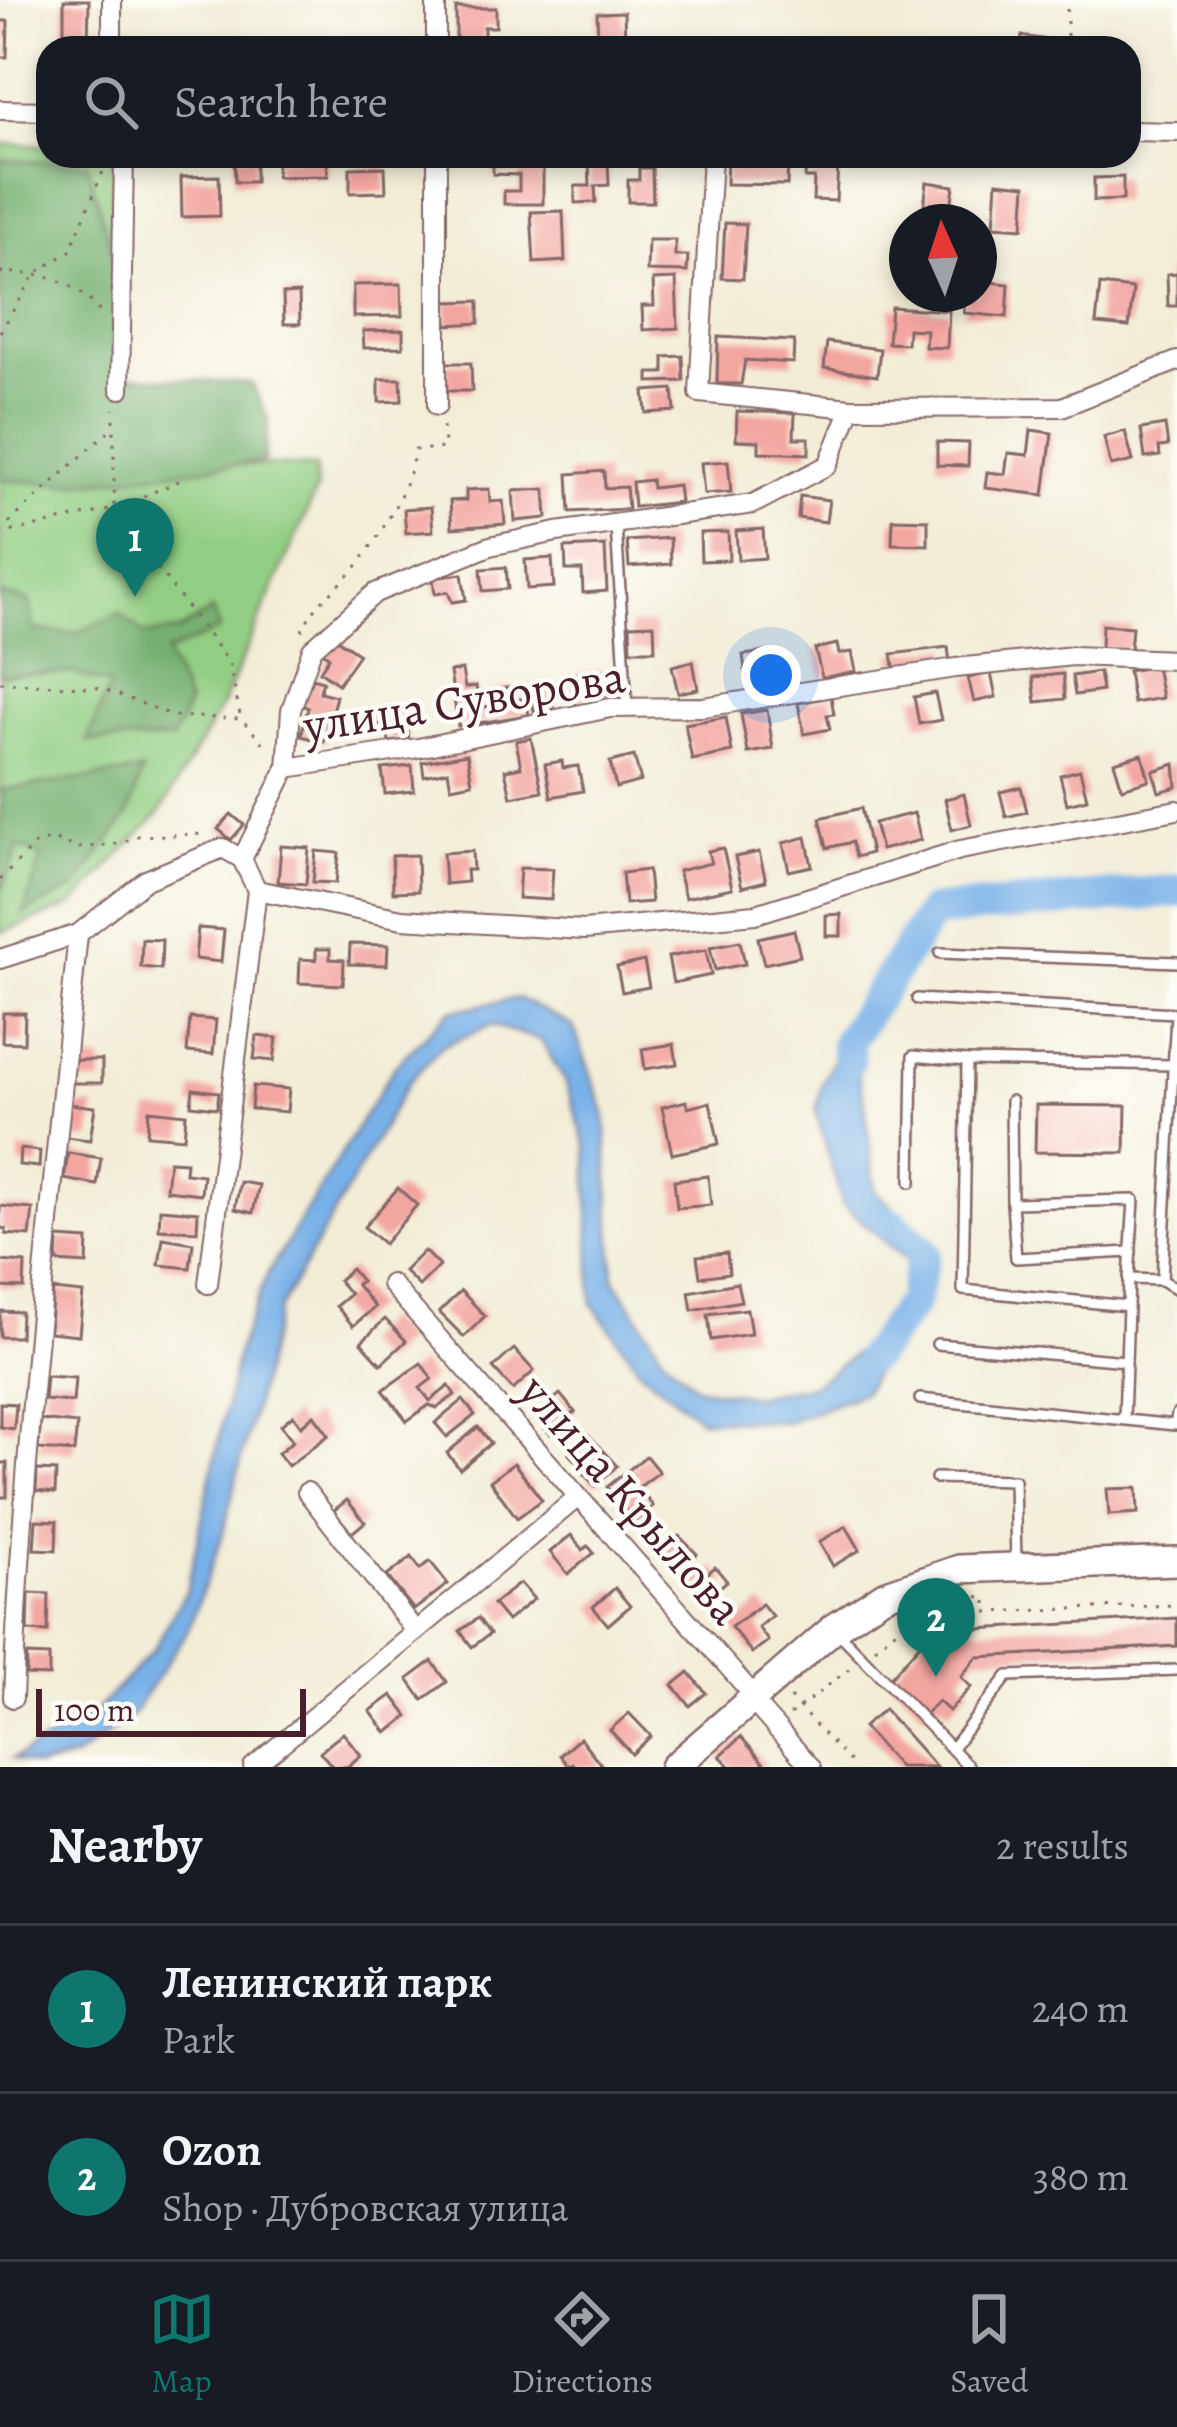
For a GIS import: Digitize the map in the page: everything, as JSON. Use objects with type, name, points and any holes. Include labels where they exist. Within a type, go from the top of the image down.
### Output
[{"type":"street","points":[[112,0],[112,36]]},
{"type":"street","points":[[436,0],[436,36]]},
{"type":"street","points":[[0,110],[36,111]]},
{"type":"street","points":[[1141,131],[1177,132]]},
{"type":"street","points":[[117,395],[124,168]]},
{"type":"street","points":[[437,168],[437,406]]},
{"type":"street","points":[[711,168],[699,393],[851,408],[1062,407],[1177,361]]},
{"type":"street","name":"улица Суворова","points":[[851,408],[828,464],[753,504],[490,546],[375,592],[312,649],[292,710],[287,768],[418,748],[610,708],[703,707],[956,668],[1073,656],[1177,660]]},
{"type":"street","points":[[242,859],[287,768]]},
{"type":"street","points":[[257,890],[402,919],[605,928],[756,914],[960,850],[1177,810]]},
{"type":"street","points":[[0,959],[78,934],[146,880],[224,848],[242,859],[257,890],[208,1284]]},
{"type":"street","points":[[13,1698],[17,1586],[78,934]]},
{"type":"street","name":"улица Крылова","points":[[391,1284],[578,1497],[765,1689],[776,1729],[811,1767]]},
{"type":"street","points":[[307,1492],[416,1632]]},
{"type":"street","points":[[253,1767],[578,1497]]},
{"type":"street","points":[[674,1767],[834,1628],[884,1595],[959,1569],[1177,1561]]},
{"type":"lane","points":[[616,525],[627,710]]},
{"type":"lane","points":[[940,953],[1177,962]]},
{"type":"lane","points":[[916,999],[1176,1013],[1162,1280]]},
{"type":"lane","points":[[911,1182],[913,1056],[1173,1065]]},
{"type":"lane","points":[[967,1061],[963,1290],[1128,1306]]},
{"type":"lane","points":[[1011,1101],[1016,1258],[1131,1252]]},
{"type":"lane","points":[[1012,1203],[1134,1200],[1124,1419]]},
{"type":"lane","points":[[1129,1279],[1162,1280],[1177,1289]]},
{"type":"lane","points":[[937,1344],[1126,1361]]},
{"type":"lane","points":[[920,1399],[1175,1425],[1177,1414]]},
{"type":"lane","points":[[936,1478],[1014,1480],[1016,1567]]},
{"type":"lane","points":[[834,1628],[969,1767]]},
{"type":"lane","points":[[952,1748],[1008,1676],[1177,1670]]},
{"type":"path","points":[[1067,0],[1067,36]]},
{"type":"path","points":[[0,332],[36,274],[70,251],[104,168]]},
{"type":"path","points":[[0,272],[36,274],[79,288],[102,314]]},
{"type":"path","points":[[117,395],[115,509],[229,663],[241,719],[287,768]]},
{"type":"path","points":[[298,639],[312,608],[355,569],[409,484],[415,450],[445,448],[437,406]]},
{"type":"path","points":[[0,533],[116,424]]},
{"type":"path","points":[[0,533],[115,509],[178,481]]},
{"type":"path","points":[[0,682],[101,688],[174,716],[241,719]]},
{"type":"path","points":[[0,880],[37,842],[55,840],[78,848],[135,836],[202,832],[224,848]]},
{"type":"path","points":[[776,1729],[909,1619],[952,1596],[986,1597],[986,1612],[1177,1605]]},
{"type":"path","points":[[765,1689],[799,1708],[855,1767]]},
{"type":"green space","points":[[0,144],[36,145],[36,168],[113,168],[105,460],[315,467],[317,489],[222,705],[161,811],[72,906],[0,933]]},
{"type":"green space","points":[[0,160],[36,162],[36,168],[88,168],[127,306],[125,376],[252,384],[269,421],[264,461],[69,484],[0,480]]},
{"type":"green space","points":[[0,594],[29,601],[34,630],[75,634],[120,613],[144,635],[179,631],[213,610],[219,630],[166,653],[188,704],[172,740],[87,741],[110,685],[73,673],[0,675]]},
{"type":"green space","points":[[142,771],[128,815],[75,888],[23,914],[42,857],[19,846],[0,894],[0,790]]},
{"type":"water","points":[[518,998],[573,1026],[605,1113],[614,1278],[664,1357],[698,1388],[755,1396],[813,1385],[902,1318],[864,1392],[787,1422],[700,1419],[640,1370],[592,1303],[587,1148],[566,1083],[541,1040],[491,1025],[442,1046],[408,1083],[278,1311],[222,1537],[188,1630],[132,1716],[76,1757],[36,1767],[13,1759],[92,1715],[154,1649],[187,1589],[238,1350],[267,1275],[395,1066],[450,1011]]},
{"type":"water","points":[[852,1019],[870,1028],[855,1061],[875,1191],[928,1240],[916,1269],[842,1204],[816,1111],[821,1087]]},
{"type":"building","points":[[64,0],[89,0],[88,36],[64,36]]},
{"type":"building","points":[[456,8],[496,8],[496,27],[484,27],[484,36],[456,36]]},
{"type":"building","points":[[624,12],[625,36],[598,36],[597,13]]},
{"type":"building","points":[[0,21],[8,21],[7,57],[0,57]]},
{"type":"building","points":[[234,168],[255,168],[255,182],[235,182]]},
{"type":"building","points":[[276,168],[328,168],[328,176],[277,177]]},
{"type":"building","points":[[350,168],[385,168],[386,192],[350,193]]},
{"type":"building","points":[[493,168],[543,168],[543,204],[504,204],[504,191],[519,191],[519,175],[493,174]]},
{"type":"building","points":[[589,168],[608,168],[609,185],[595,186],[596,202],[575,203],[575,186],[590,186]]},
{"type":"building","points":[[639,168],[652,168],[653,202],[628,202],[628,180],[639,180]]},
{"type":"building","points":[[727,168],[788,168],[787,185],[726,184]]},
{"type":"building","points":[[806,168],[838,168],[836,201],[813,200],[814,178],[805,178]]},
{"type":"building","points":[[219,176],[220,216],[182,217],[181,177]]},
{"type":"building","points":[[1123,177],[1123,200],[1094,201],[1094,178]]},
{"type":"building","points":[[927,182],[954,186],[952,204],[924,204]]},
{"type":"building","points":[[997,182],[1026,185],[1023,228],[997,226]]},
{"type":"building","points":[[563,211],[565,261],[534,263],[531,212]]},
{"type":"building","points":[[725,223],[746,224],[743,279],[722,278]]},
{"type":"building","points":[[648,240],[675,240],[675,256],[688,256],[687,272],[647,271]]},
{"type":"building","points":[[1177,273],[1177,306],[1168,306],[1167,274]]},
{"type":"building","points":[[676,279],[678,328],[643,330],[642,306],[654,306],[653,280]]},
{"type":"building","points":[[997,283],[1009,284],[1007,317],[964,313],[997,312]]},
{"type":"building","points":[[401,284],[402,316],[353,317],[353,285]]},
{"type":"building","points":[[1100,285],[1133,289],[1129,327],[1096,324]]},
{"type":"building","points":[[299,293],[300,324],[284,324],[283,294]]},
{"type":"building","points":[[479,301],[479,323],[447,325],[446,302]]},
{"type":"building","points":[[891,312],[949,312],[947,348],[925,347],[926,330],[908,329],[907,344],[888,343]]},
{"type":"building","points":[[403,330],[403,347],[364,348],[363,331]]},
{"type":"building","points":[[718,337],[794,341],[793,363],[745,360],[741,384],[717,384]]},
{"type":"building","points":[[827,342],[880,349],[877,376],[824,368]]},
{"type":"building","points":[[683,356],[684,381],[649,382],[649,373],[664,373],[664,357]]},
{"type":"building","points":[[446,363],[471,363],[472,391],[447,391]]},
{"type":"building","points":[[379,379],[401,379],[402,401],[379,402]]},
{"type":"building","points":[[673,389],[675,411],[646,413],[644,391]]},
{"type":"building","points":[[737,411],[795,413],[794,438],[809,438],[809,454],[759,452],[759,441],[736,440]]},
{"type":"building","points":[[1165,425],[1168,446],[1159,447],[1160,456],[1145,458],[1141,429]]},
{"type":"building","points":[[1031,430],[1052,433],[1044,495],[985,488],[987,472],[1005,474],[1008,453],[1028,455]]},
{"type":"building","points":[[1125,431],[1133,461],[1111,466],[1104,437]]},
{"type":"building","points":[[937,442],[969,443],[968,466],[937,465]]},
{"type":"building","points":[[728,461],[731,492],[704,494],[701,463]]},
{"type":"building","points":[[604,471],[605,488],[626,487],[628,509],[570,512],[568,474]]},
{"type":"building","points":[[651,480],[652,488],[678,485],[680,502],[634,507],[632,482]]},
{"type":"building","points":[[489,489],[490,502],[503,501],[505,524],[452,528],[450,501],[466,500],[466,490]]},
{"type":"building","points":[[545,489],[547,518],[515,521],[513,491]]},
{"type":"building","points":[[800,496],[829,500],[826,522],[798,518]]},
{"type":"building","points":[[431,507],[433,531],[406,533],[404,509]]},
{"type":"building","points":[[893,519],[928,520],[928,545],[892,544]]},
{"type":"building","points":[[763,529],[765,558],[738,560],[736,531]]},
{"type":"building","points":[[728,532],[729,560],[701,561],[700,533]]},
{"type":"building","points":[[670,538],[671,564],[629,567],[627,541]]},
{"type":"building","points":[[605,546],[607,591],[583,593],[582,570],[566,570],[565,548]]},
{"type":"building","points":[[552,558],[554,587],[527,589],[525,560]]},
{"type":"building","points":[[506,567],[508,589],[483,591],[481,569]]},
{"type":"building","points":[[462,574],[466,600],[452,602],[448,592],[435,594],[433,578]]},
{"type":"building","points":[[654,624],[655,650],[631,650],[630,625]]},
{"type":"building","points":[[1102,625],[1132,627],[1130,650],[1101,648]]},
{"type":"building","points":[[334,637],[359,654],[338,684],[320,671],[329,657],[323,652]]},
{"type":"building","points":[[837,644],[839,654],[852,652],[856,671],[822,678],[815,649]]},
{"type":"building","points":[[948,647],[950,663],[895,671],[892,654]]},
{"type":"building","points":[[766,652],[770,682],[747,685],[743,655]]},
{"type":"building","points":[[693,661],[698,689],[678,693],[672,666]]},
{"type":"building","points":[[1156,666],[1162,698],[1133,703],[1128,671]]},
{"type":"building","points":[[613,669],[616,693],[596,696],[597,703],[576,706],[571,675]]},
{"type":"building","points":[[462,670],[465,688],[476,686],[479,708],[496,705],[494,690],[510,687],[512,701],[526,698],[529,715],[458,726],[450,672]]},
{"type":"building","points":[[1099,672],[1102,691],[1075,695],[1072,676]]},
{"type":"building","points":[[991,673],[996,697],[974,702],[968,678]]},
{"type":"building","points":[[1063,674],[1065,699],[1036,702],[1033,677]]},
{"type":"building","points":[[308,677],[323,681],[320,692],[336,696],[324,742],[301,736],[308,708],[301,704]]},
{"type":"building","points":[[549,682],[554,707],[534,711],[529,686]]},
{"type":"building","points":[[935,693],[941,720],[919,724],[914,697]]},
{"type":"building","points":[[831,697],[830,729],[804,734],[798,703]]},
{"type":"building","points":[[406,709],[409,740],[389,742],[387,724],[367,726],[365,713]]},
{"type":"building","points":[[767,710],[773,749],[748,753],[741,714]]},
{"type":"building","points":[[726,717],[732,752],[692,760],[685,724]]},
{"type":"building","points":[[531,738],[542,791],[511,797],[505,770],[521,767],[516,741]]},
{"type":"building","points":[[467,754],[472,783],[451,787],[448,771],[424,776],[422,762]]},
{"type":"building","points":[[1142,754],[1149,780],[1122,788],[1114,762]]},
{"type":"building","points":[[634,756],[641,781],[616,788],[610,762]]},
{"type":"building","points":[[562,761],[563,768],[578,766],[583,791],[551,797],[545,764]]},
{"type":"building","points":[[1175,764],[1177,787],[1159,792],[1153,771]]},
{"type":"building","points":[[412,766],[414,791],[385,794],[382,769]]},
{"type":"building","points":[[1080,770],[1087,799],[1067,804],[1060,775]]},
{"type":"building","points":[[1021,787],[1027,812],[1006,817],[1000,792]]},
{"type":"building","points":[[964,794],[971,825],[952,830],[945,799]]},
{"type":"building","points":[[861,808],[871,853],[856,857],[852,842],[827,848],[820,818]]},
{"type":"building","points":[[914,813],[921,840],[881,850],[874,823]]},
{"type":"building","points":[[231,814],[244,825],[231,840],[218,829]]},
{"type":"building","points":[[806,837],[812,866],[789,871],[783,843]]},
{"type":"building","points":[[281,846],[309,848],[306,884],[278,882]]},
{"type":"building","points":[[723,848],[732,888],[685,898],[678,871],[711,863],[708,851]]},
{"type":"building","points":[[316,851],[339,853],[336,883],[313,882]]},
{"type":"building","points":[[472,851],[473,870],[466,870],[467,882],[445,884],[443,853]]},
{"type":"building","points":[[759,852],[766,881],[742,887],[735,857]]},
{"type":"building","points":[[417,855],[418,891],[393,892],[392,856]]},
{"type":"building","points":[[520,868],[553,869],[551,900],[518,898]]},
{"type":"building","points":[[648,870],[651,902],[625,904],[622,873]]},
{"type":"building","points":[[841,914],[841,936],[826,936],[826,915]]},
{"type":"building","points":[[198,928],[224,930],[221,962],[195,959]]},
{"type":"building","points":[[794,930],[800,956],[764,964],[758,938]]},
{"type":"building","points":[[142,939],[162,940],[161,969],[141,967]]},
{"type":"building","points":[[740,941],[745,964],[715,970],[710,947]]},
{"type":"building","points":[[350,944],[388,945],[387,965],[349,964]]},
{"type":"building","points":[[316,949],[330,949],[330,959],[344,960],[343,985],[299,983],[300,959],[316,960]]},
{"type":"building","points":[[706,950],[711,975],[673,983],[668,957]]},
{"type":"building","points":[[644,961],[649,987],[622,992],[617,967]]},
{"type":"building","points":[[3,1013],[25,1013],[24,1043],[2,1042]]},
{"type":"building","points":[[190,1018],[216,1020],[213,1054],[187,1052]]},
{"type":"building","points":[[257,1036],[277,1038],[274,1061],[254,1059]]},
{"type":"building","points":[[674,1044],[677,1064],[645,1069],[642,1049]]},
{"type":"building","points":[[74,1060],[102,1060],[102,1083],[73,1083]]},
{"type":"building","points":[[253,1086],[289,1089],[287,1112],[251,1109]]},
{"type":"building","points":[[193,1089],[219,1092],[217,1108],[191,1105]]},
{"type":"building","points":[[686,1101],[688,1108],[710,1102],[719,1144],[672,1154],[662,1107]]},
{"type":"building","points":[[70,1104],[95,1107],[90,1140],[65,1137]]},
{"type":"building","points":[[1036,1105],[1126,1106],[1125,1153],[1035,1152]]},
{"type":"building","points":[[149,1110],[186,1114],[184,1138],[147,1135]]},
{"type":"building","points":[[20,1149],[40,1151],[39,1167],[19,1165]]},
{"type":"building","points":[[68,1153],[101,1158],[97,1185],[64,1179]]},
{"type":"building","points":[[169,1161],[186,1162],[185,1173],[203,1175],[201,1194],[166,1190]]},
{"type":"building","points":[[708,1176],[711,1205],[677,1208],[674,1180]]},
{"type":"building","points":[[240,1182],[259,1185],[253,1213],[235,1209]]},
{"type":"building","points":[[398,1188],[417,1205],[384,1244],[364,1227]]},
{"type":"building","points":[[0,1206],[33,1209],[30,1236],[6,1234],[0,1228]]},
{"type":"building","points":[[160,1209],[198,1212],[197,1231],[159,1229]]},
{"type":"building","points":[[58,1238],[88,1240],[87,1264],[57,1262]]},
{"type":"building","points":[[163,1238],[193,1243],[190,1268],[159,1265]]},
{"type":"building","points":[[424,1251],[439,1266],[419,1286],[404,1271]]},
{"type":"building","points":[[727,1253],[729,1273],[700,1277],[697,1256]]},
{"type":"building","points":[[0,1261],[25,1263],[24,1288],[0,1287]]},
{"type":"building","points":[[351,1269],[361,1281],[356,1284],[375,1307],[353,1326],[336,1306],[350,1294],[338,1280]]},
{"type":"building","points":[[737,1283],[741,1301],[692,1310],[689,1292]]},
{"type":"building","points":[[53,1290],[83,1293],[79,1335],[49,1332]]},
{"type":"building","points":[[461,1291],[485,1316],[464,1337],[439,1312]]},
{"type":"building","points":[[747,1309],[751,1334],[711,1340],[708,1314]]},
{"type":"building","points":[[0,1311],[21,1312],[20,1337],[0,1337]]},
{"type":"building","points":[[385,1319],[406,1341],[381,1364],[361,1342]]},
{"type":"building","points":[[514,1349],[534,1371],[513,1390],[493,1368]]},
{"type":"building","points":[[421,1363],[432,1379],[420,1388],[430,1401],[449,1386],[455,1395],[407,1421],[383,1390]]},
{"type":"building","points":[[46,1376],[75,1378],[73,1402],[44,1400]]},
{"type":"building","points":[[560,1394],[575,1412],[550,1434],[534,1416]]},
{"type":"building","points":[[463,1400],[475,1415],[447,1437],[435,1423]]},
{"type":"building","points":[[0,1403],[16,1404],[14,1429],[0,1427]]},
{"type":"building","points":[[293,1415],[301,1426],[314,1415],[329,1435],[288,1466],[278,1453],[293,1441],[281,1425]]},
{"type":"building","points":[[41,1420],[77,1424],[74,1452],[38,1449]]},
{"type":"building","points":[[478,1427],[491,1443],[460,1469],[447,1453]]},
{"type":"building","points":[[588,1435],[617,1466],[595,1486],[585,1475],[593,1467],[588,1462],[581,1467],[569,1454]]},
{"type":"building","points":[[646,1456],[659,1472],[638,1488],[653,1506],[634,1521],[607,1487]]},
{"type":"building","points":[[0,1463],[7,1463],[7,1497],[0,1497]]},
{"type":"building","points":[[514,1463],[542,1500],[517,1518],[490,1481]]},
{"type":"building","points":[[37,1470],[56,1471],[55,1493],[36,1491]]},
{"type":"building","points":[[1137,1488],[1138,1513],[1109,1515],[1107,1489]]},
{"type":"building","points":[[347,1500],[365,1522],[352,1533],[333,1511]]},
{"type":"building","points":[[36,1520],[57,1521],[56,1550],[34,1549]]},
{"type":"building","points":[[846,1526],[860,1550],[833,1566],[819,1542]]},
{"type":"building","points":[[571,1535],[583,1550],[588,1546],[594,1553],[568,1574],[550,1552]]},
{"type":"building","points":[[679,1536],[697,1554],[680,1570],[662,1551]]},
{"type":"building","points":[[412,1557],[420,1569],[430,1561],[448,1584],[414,1610],[387,1576]]},
{"type":"building","points":[[715,1567],[727,1581],[706,1599],[694,1585]]},
{"type":"building","points":[[520,1583],[534,1599],[507,1621],[493,1604]]},
{"type":"building","points":[[615,1588],[630,1606],[608,1625],[593,1607]]},
{"type":"building","points":[[29,1593],[49,1594],[48,1632],[28,1631]]},
{"type":"building","points":[[762,1604],[772,1616],[758,1627],[768,1641],[752,1653],[731,1627]]},
{"type":"building","points":[[973,1608],[975,1629],[1177,1618],[1177,1646],[977,1657],[961,1677],[971,1687],[949,1711],[938,1701],[925,1714],[889,1679],[951,1609]]},
{"type":"building","points":[[478,1618],[490,1634],[472,1647],[460,1631]]},
{"type":"building","points":[[27,1655],[49,1656],[49,1676],[26,1675]]},
{"type":"building","points":[[432,1661],[447,1682],[423,1700],[408,1679]]},
{"type":"building","points":[[689,1672],[706,1693],[690,1706],[673,1685]]},
{"type":"building","points":[[392,1695],[408,1716],[387,1733],[370,1711]]},
{"type":"building","points":[[884,1709],[936,1767],[899,1767],[863,1727]]},
{"type":"building","points":[[629,1713],[651,1736],[632,1754],[610,1730]]},
{"type":"building","points":[[343,1733],[361,1755],[347,1767],[333,1767],[320,1752]]},
{"type":"building","points":[[741,1737],[767,1767],[731,1767],[720,1756]]},
{"type":"building","points":[[580,1738],[603,1767],[568,1766],[560,1755]]},
{"type":"waterway","points":[[849,1060],[847,1042],[932,912],[1177,891]]},
{"type":"waterway","points":[[871,1357],[913,1302],[924,1252],[891,1223]]},
{"type":"place","name":"Ленинский парк","points":[[135,597]]},
{"type":"place","name":"Ozon","points":[[936,1677]]}]
